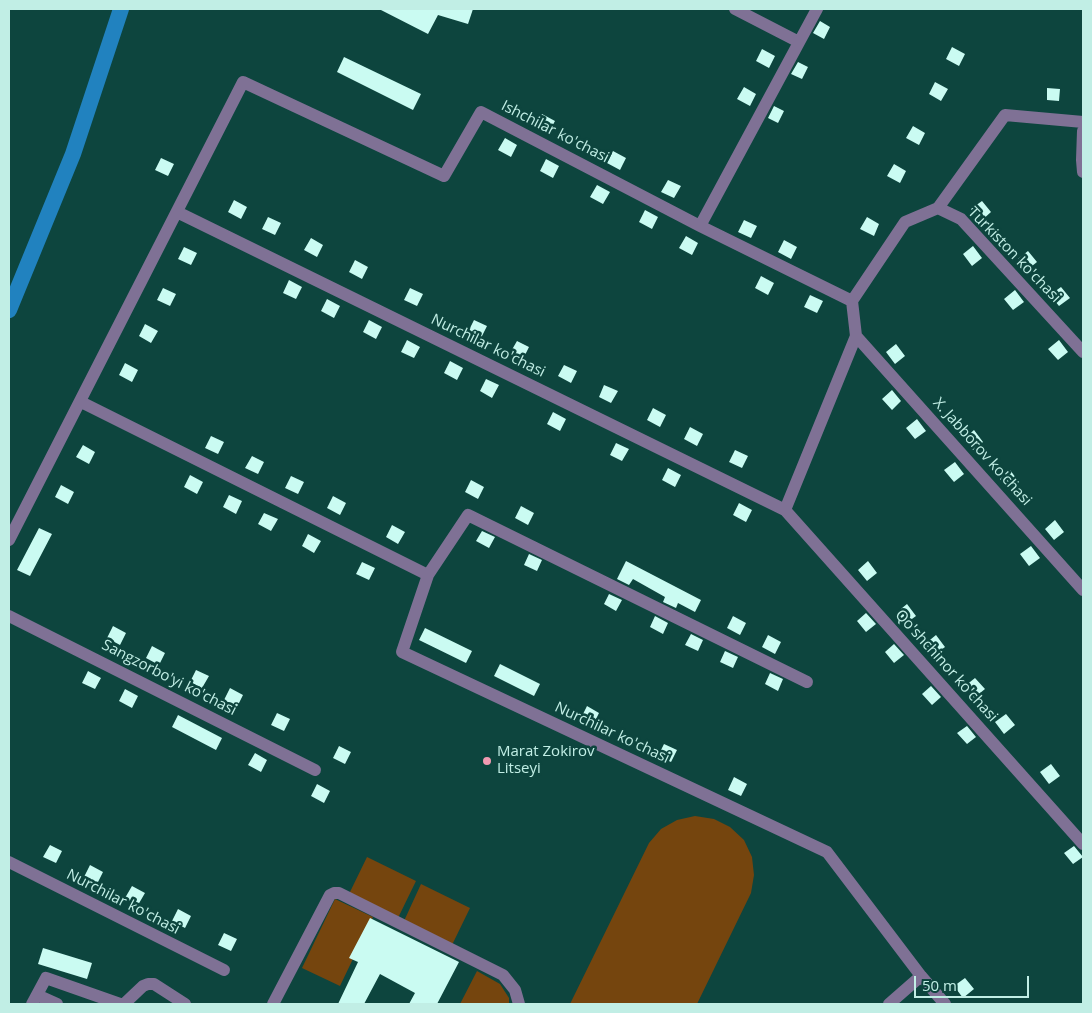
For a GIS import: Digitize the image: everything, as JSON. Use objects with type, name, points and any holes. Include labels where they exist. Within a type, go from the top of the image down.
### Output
[{"type":"street","points":[[735,9],[799,42]]},
{"type":"street","points":[[700,226],[817,9]]},
{"type":"street","name":"Ishchilar ko'chasi","points":[[177,212],[243,82],[444,176],[481,112],[700,226],[852,301]]},
{"type":"street","points":[[785,510],[856,336],[852,301],[905,222],[938,208],[1005,115],[1083,122]]},
{"type":"street","points":[[1083,131],[1083,164]]},
{"type":"street","name":"Turkiston ko'chasi","points":[[938,208],[961,219],[1083,352]]},
{"type":"street","points":[[9,540],[177,212]]},
{"type":"street","name":"Nurchilar ko'chasi","points":[[177,212],[785,510]]},
{"type":"street","name":"X. Jabborov ko'chasi","points":[[856,336],[1083,590]]},
{"type":"street","points":[[81,402],[428,575]]},
{"type":"street","name":"Qo'shchinor ko'chasi","points":[[785,510],[1083,844]]},
{"type":"street","name":"Nurchilar ko'chasi","points":[[807,682],[468,515],[428,575],[402,652],[827,852],[921,976]]},
{"type":"street","name":"Sangzorbo'yi ko'chasi","points":[[9,616],[315,770]]},
{"type":"street","name":"Nurchilar ko'chasi","points":[[9,862],[224,970]]},
{"type":"street","points":[[273,1004],[330,895],[339,893],[503,975],[515,990],[519,1004]]},
{"type":"street","points":[[889,1004],[921,976],[945,1004]]},
{"type":"street","points":[[57,1004],[35,1000],[46,978],[120,1004]]},
{"type":"street","points":[[124,1004],[143,986],[154,984],[185,1004]]},
{"type":"shaded area","points":[[695,816],[714,819],[730,827],[744,840],[752,857],[754,875],[751,893],[697,1004],[570,1004],[649,843],[661,829],[677,820]]},
{"type":"shaded area","points":[[367,857],[416,881],[398,918],[349,894]]},
{"type":"shaded area","points":[[421,884],[470,908],[452,945],[404,921]]},
{"type":"shaded area","points":[[335,899],[373,917],[340,986],[302,968]]},
{"type":"shaded area","points":[[477,971],[500,984],[509,998],[509,1004],[460,1004]]},
{"type":"building","points":[[379,9],[473,9],[468,24],[438,15],[428,34]]},
{"type":"building","points":[[820,21],[830,27],[824,39],[813,33]]},
{"type":"building","points":[[952,47],[965,54],[959,66],[946,59]]},
{"type":"building","points":[[762,49],[775,56],[769,68],[756,61]]},
{"type":"building","points":[[344,57],[421,94],[413,110],[337,72]]},
{"type":"building","points":[[798,62],[808,67],[802,79],[791,74]]},
{"type":"building","points":[[935,82],[948,89],[941,101],[929,94]]},
{"type":"building","points":[[744,87],[756,94],[750,106],[737,99]]},
{"type":"building","points":[[1047,88],[1060,89],[1059,101],[1047,100]]},
{"type":"building","points":[[774,106],[784,111],[778,123],[768,118]]},
{"type":"building","points":[[542,114],[555,121],[549,132],[536,126]]},
{"type":"building","points":[[913,126],[925,133],[919,145],[906,138]]},
{"type":"building","points":[[505,138],[517,145],[511,157],[498,150]]},
{"type":"building","points":[[613,151],[626,158],[620,170],[607,163]]},
{"type":"building","points":[[161,158],[174,164],[168,176],[155,170]]},
{"type":"building","points":[[546,159],[559,166],[553,178],[540,171]]},
{"type":"building","points":[[894,164],[906,171],[900,183],[887,176]]},
{"type":"building","points":[[668,180],[681,186],[674,198],[661,192]]},
{"type":"building","points":[[597,185],[610,192],[603,204],[590,197]]},
{"type":"building","points":[[234,200],[247,207],[241,219],[228,212]]},
{"type":"building","points":[[982,201],[991,212],[981,221],[971,209]]},
{"type":"building","points":[[645,210],[658,217],[652,229],[639,222]]},
{"type":"building","points":[[268,217],[281,223],[275,235],[262,229]]},
{"type":"building","points":[[867,217],[879,224],[874,236],[860,229]]},
{"type":"building","points":[[744,220],[757,226],[751,238],[738,232]]},
{"type":"building","points":[[686,236],[698,243],[692,255],[679,248]]},
{"type":"building","points":[[311,238],[323,245],[317,257],[304,250]]},
{"type":"building","points":[[784,240],[797,247],[791,259],[778,252]]},
{"type":"building","points":[[973,246],[982,258],[972,266],[963,254]]},
{"type":"building","points":[[184,247],[197,253],[191,265],[178,259]]},
{"type":"building","points":[[1028,251],[1037,262],[1027,270],[1018,259]]},
{"type":"building","points":[[355,260],[368,267],[362,279],[349,272]]},
{"type":"building","points":[[761,276],[774,283],[768,295],[755,288]]},
{"type":"building","points":[[289,280],[302,287],[296,299],[283,293]]},
{"type":"building","points":[[1061,287],[1070,298],[1059,306],[1050,295]]},
{"type":"building","points":[[163,288],[176,294],[170,306],[157,300]]},
{"type":"building","points":[[410,288],[423,294],[417,306],[404,300]]},
{"type":"building","points":[[1015,290],[1024,302],[1013,310],[1004,299]]},
{"type":"building","points":[[810,295],[823,301],[817,313],[804,307]]},
{"type":"building","points":[[327,299],[340,306],[334,318],[321,311]]},
{"type":"building","points":[[369,320],[382,327],[376,339],[363,332]]},
{"type":"building","points":[[474,320],[487,326],[481,338],[468,332]]},
{"type":"building","points":[[145,324],[158,331],[151,343],[139,336]]},
{"type":"building","points":[[407,340],[420,347],[414,358],[401,352]]},
{"type":"building","points":[[1059,340],[1068,352],[1058,360],[1048,349]]},
{"type":"building","points":[[517,341],[529,347],[523,359],[510,353]]},
{"type":"building","points":[[896,344],[905,356],[895,364],[886,352]]},
{"type":"building","points":[[450,361],[463,368],[457,380],[444,373]]},
{"type":"building","points":[[125,363],[138,370],[132,382],[119,375]]},
{"type":"building","points":[[564,365],[577,371],[571,383],[558,376]]},
{"type":"building","points":[[486,379],[499,385],[492,398],[480,391]]},
{"type":"building","points":[[604,385],[618,391],[611,403],[599,397]]},
{"type":"building","points":[[892,390],[901,401],[892,410],[882,399]]},
{"type":"building","points":[[653,408],[666,415],[660,427],[647,420]]},
{"type":"building","points":[[553,412],[566,419],[560,431],[547,424]]},
{"type":"building","points":[[917,419],[926,431],[915,439],[906,428]]},
{"type":"building","points":[[690,427],[703,434],[697,446],[684,439]]},
{"type":"building","points":[[974,430],[983,442],[973,450],[964,439]]},
{"type":"building","points":[[211,436],[224,442],[218,454],[205,448]]},
{"type":"building","points":[[616,443],[629,449],[622,461],[610,455]]},
{"type":"building","points":[[83,445],[95,452],[89,464],[76,457]]},
{"type":"building","points":[[735,450],[748,456],[742,468],[729,462]]},
{"type":"building","points":[[252,456],[264,462],[258,474],[245,468]]},
{"type":"building","points":[[955,462],[964,474],[954,482],[944,470]]},
{"type":"building","points":[[668,468],[681,475],[675,487],[662,480]]},
{"type":"building","points":[[1010,470],[1019,482],[1009,490],[1000,479]]},
{"type":"building","points":[[190,475],[203,482],[197,494],[184,487]]},
{"type":"building","points":[[291,476],[304,482],[298,494],[285,488]]},
{"type":"building","points":[[471,480],[484,487],[478,499],[465,492]]},
{"type":"building","points":[[61,485],[74,492],[68,504],[55,497]]},
{"type":"building","points":[[229,495],[242,501],[236,514],[223,507]]},
{"type":"building","points":[[333,496],[346,503],[340,515],[327,508]]},
{"type":"building","points":[[739,503],[752,510],[746,522],[733,515]]},
{"type":"building","points":[[521,506],[534,513],[528,525],[515,518]]},
{"type":"building","points":[[264,513],[278,519],[271,531],[258,524]]},
{"type":"building","points":[[1055,520],[1064,532],[1054,540],[1045,529]]},
{"type":"building","points":[[392,525],[405,532],[398,544],[386,537]]},
{"type":"building","points":[[39,528],[52,534],[30,576],[17,570]]},
{"type":"building","points":[[482,531],[495,537],[489,548],[476,541]]},
{"type":"building","points":[[308,534],[321,541],[314,553],[302,546]]},
{"type":"building","points":[[1031,546],[1040,558],[1029,566],[1020,554]]},
{"type":"building","points":[[529,554],[542,560],[537,571],[524,565]]},
{"type":"building","points":[[626,561],[701,600],[695,612],[678,603],[676,608],[663,602],[665,597],[633,579],[629,585],[617,579]]},
{"type":"building","points":[[868,561],[877,573],[867,581],[858,570]]},
{"type":"building","points":[[362,562],[375,568],[369,580],[356,574]]},
{"type":"building","points":[[609,594],[622,600],[616,611],[604,604]]},
{"type":"building","points":[[907,604],[916,616],[905,624],[896,613]]},
{"type":"building","points":[[866,613],[876,624],[866,632],[857,621]]},
{"type":"building","points":[[655,616],[668,623],[663,634],[650,627]]},
{"type":"building","points":[[733,616],[746,623],[740,635],[727,628]]},
{"type":"building","points":[[113,626],[126,633],[120,645],[107,638]]},
{"type":"building","points":[[425,628],[472,651],[466,663],[419,640]]},
{"type":"building","points":[[691,634],[703,640],[698,651],[685,645]]},
{"type":"building","points":[[768,635],[781,642],[775,654],[762,647]]},
{"type":"building","points":[[936,635],[945,647],[934,655],[925,644]]},
{"type":"building","points":[[894,644],[904,655],[894,663],[885,652]]},
{"type":"building","points":[[152,646],[165,653],[159,665],[146,658]]},
{"type":"building","points":[[725,651],[738,657],[733,668],[720,662]]},
{"type":"building","points":[[500,664],[540,684],[534,696],[494,676]]},
{"type":"building","points":[[196,670],[209,676],[202,688],[190,682]]},
{"type":"building","points":[[88,671],[101,678],[95,689],[82,683]]},
{"type":"building","points":[[770,673],[783,679],[778,691],[765,684]]},
{"type":"building","points":[[975,678],[985,689],[974,698],[965,686]]},
{"type":"building","points":[[931,686],[941,697],[932,705],[922,694]]},
{"type":"building","points":[[230,688],[243,695],[237,707],[224,700]]},
{"type":"building","points":[[125,689],[138,696],[132,708],[119,701]]},
{"type":"building","points":[[587,706],[599,713],[593,725],[581,718]]},
{"type":"building","points":[[277,713],[290,719],[284,731],[271,725]]},
{"type":"building","points":[[1006,714],[1015,725],[1004,734],[995,722]]},
{"type":"building","points":[[178,715],[222,738],[216,750],[172,727]]},
{"type":"building","points":[[967,726],[976,737],[967,744],[957,733]]},
{"type":"building","points":[[664,744],[677,750],[671,762],[658,756]]},
{"type":"building","points":[[339,746],[351,752],[345,764],[333,758]]},
{"type":"building","points":[[255,753],[267,760],[261,772],[248,765]]},
{"type":"building","points":[[1051,764],[1060,776],[1049,784],[1040,772]]},
{"type":"building","points":[[734,777],[747,784],[741,796],[728,790]]},
{"type":"building","points":[[317,784],[330,791],[324,803],[311,796]]},
{"type":"building","points":[[50,845],[62,851],[56,863],[43,857]]},
{"type":"building","points":[[1074,846],[1083,857],[1073,864],[1064,853]]},
{"type":"building","points":[[90,865],[103,872],[97,884],[84,877]]},
{"type":"building","points":[[132,886],[145,893],[138,905],[125,898]]},
{"type":"building","points":[[178,909],[191,916],[185,928],[172,921]]},
{"type":"building","points":[[370,918],[459,962],[437,1004],[409,1004],[415,993],[380,974],[364,1004],[338,1004],[358,962],[349,958]]},
{"type":"building","points":[[224,933],[237,939],[231,951],[218,945]]},
{"type":"building","points":[[43,948],[92,963],[87,979],[38,964]]},
{"type":"building","points":[[965,978],[974,989],[963,998],[954,986]]},
{"type":"waterway","points":[[9,310],[73,154],[121,9]]},
{"type":"place","name":"Marat Zokirov Litseyi","points":[[487,761]]}]
